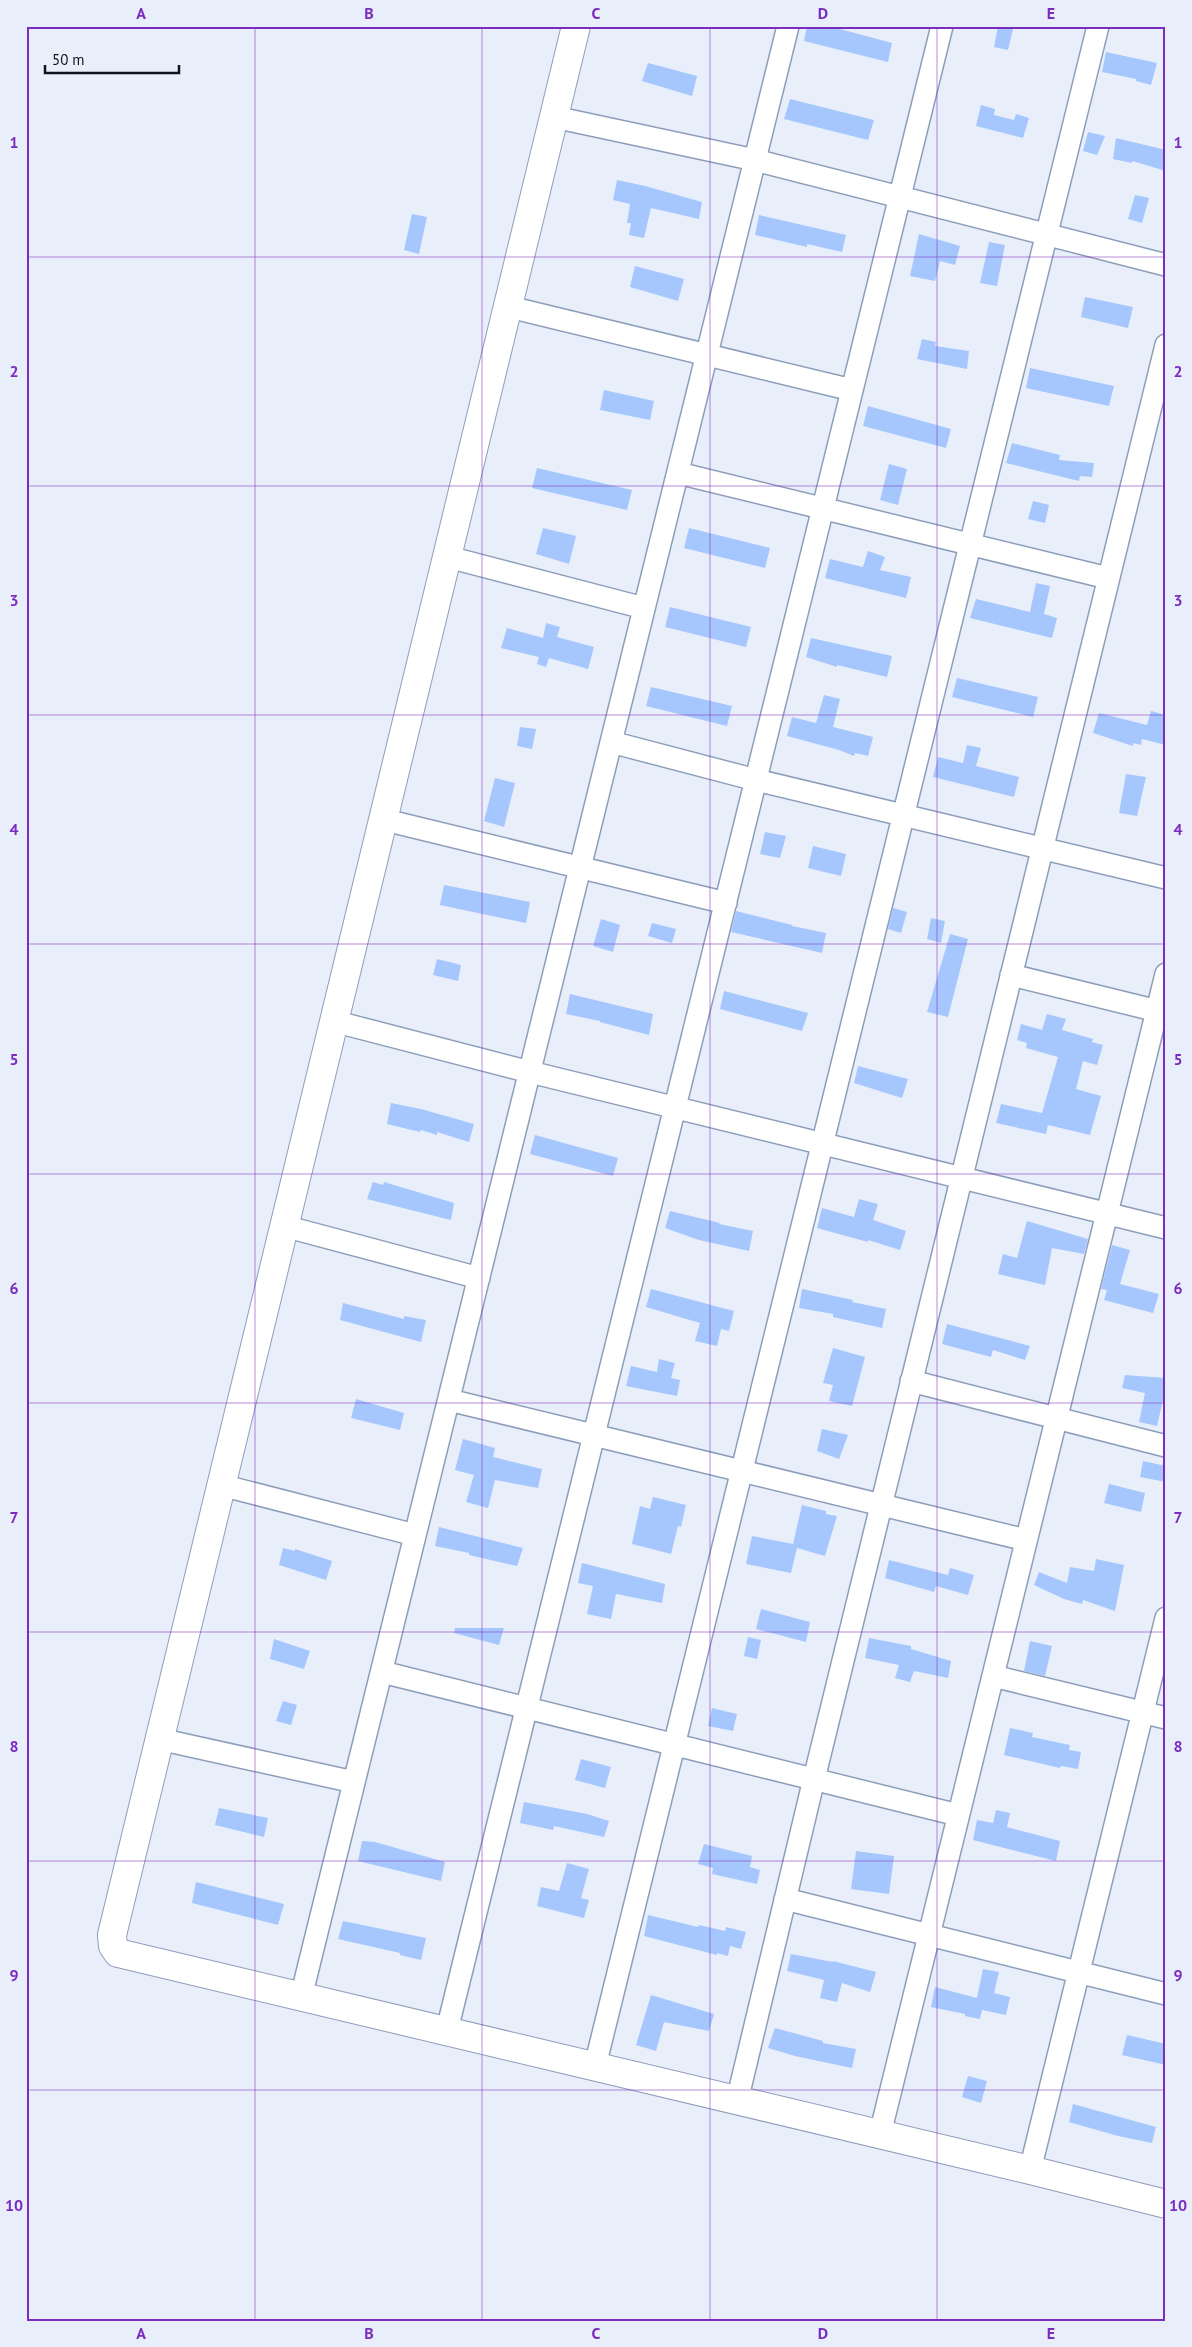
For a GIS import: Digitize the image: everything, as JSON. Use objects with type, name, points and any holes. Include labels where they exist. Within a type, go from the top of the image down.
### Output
[{"type":"street","points":[[576,26],[385,820],[333,1021],[159,1738],[112,1935],[113,1946],[118,1953],[447,2030],[1166,2204]]},
{"type":"street","points":[[301,1997],[788,26]]},
{"type":"street","points":[[447,2030],[942,26]]},
{"type":"street","points":[[595,2066],[1098,26]]},
{"type":"street","points":[[554,117],[755,160],[1166,265]]},
{"type":"street","points":[[509,307],[852,390]]},
{"type":"street","points":[[737,2101],[880,1505],[1166,345]]},
{"type":"street","points":[[678,473],[822,510],[1108,578]]},
{"type":"street","points":[[448,557],[644,608]]},
{"type":"street","points":[[611,742],[756,780],[1166,878]]},
{"type":"street","points":[[385,820],[726,903]]},
{"type":"street","points":[[880,2134],[1106,1213],[1161,1012],[1166,974]]},
{"type":"street","points":[[1011,975],[1161,1012]]},
{"type":"street","points":[[333,1021],[530,1072],[1166,1228]]},
{"type":"street","points":[[284,1226],[479,1278]]},
{"type":"street","points":[[911,1380],[1166,1446]]},
{"type":"street","points":[[449,1400],[1026,1540]]},
{"type":"street","points":[[221,1485],[416,1535]]},
{"type":"street","points":[[1030,2170],[1166,1618]]},
{"type":"street","points":[[382,1672],[958,1814]]},
{"type":"street","points":[[993,1676],[1166,1718]]},
{"type":"street","points":[[159,1738],[354,1782]]},
{"type":"street","points":[[785,1899],[1166,1994]]},
{"type":"building","points":[[807,26],[829,26],[892,43],[888,62],[804,41]]},
{"type":"building","points":[[998,26],[1013,29],[1008,50],[994,47]]},
{"type":"building","points":[[1106,52],[1157,63],[1151,85],[1136,81],[1136,79],[1102,72]]},
{"type":"building","points":[[648,63],[697,76],[692,96],[642,81]]},
{"type":"building","points":[[790,99],[874,120],[868,140],[784,119]]},
{"type":"building","points":[[981,105],[995,109],[994,115],[1014,120],[1016,114],[1029,118],[1023,138],[976,126]]},
{"type":"building","points":[[1088,132],[1105,136],[1097,155],[1083,151]]},
{"type":"building","points":[[1116,138],[1166,150],[1166,171],[1132,161],[1132,163],[1113,159]]},
{"type":"building","points":[[617,180],[702,202],[699,219],[651,208],[644,238],[629,235],[631,223],[627,223],[630,204],[613,200]]},
{"type":"building","points":[[1135,195],[1149,198],[1142,223],[1128,219]]},
{"type":"building","points":[[412,214],[427,217],[419,254],[404,250]]},
{"type":"building","points":[[759,215],[846,235],[842,252],[807,244],[807,247],[755,235]]},
{"type":"building","points":[[919,234],[960,246],[955,265],[940,261],[935,281],[910,276]]},
{"type":"building","points":[[989,242],[1005,245],[997,286],[980,283]]},
{"type":"building","points":[[635,266],[684,279],[678,301],[630,287]]},
{"type":"building","points":[[1085,297],[1133,307],[1128,328],[1081,317]]},
{"type":"building","points":[[922,339],[936,342],[935,346],[969,351],[967,369],[917,359]]},
{"type":"building","points":[[1030,368],[1114,386],[1109,406],[1026,388]]},
{"type":"building","points":[[604,390],[654,401],[650,420],[600,410]]},
{"type":"building","points":[[868,406],[951,429],[946,448],[863,426]]},
{"type":"building","points":[[1012,443],[1060,455],[1059,460],[1094,463],[1092,477],[1080,476],[1079,481],[1006,463]]},
{"type":"building","points":[[889,464],[907,469],[898,505],[880,500]]},
{"type":"building","points":[[537,468],[632,490],[627,510],[532,488]]},
{"type":"building","points":[[1033,501],[1049,505],[1045,523],[1028,519]]},
{"type":"building","points":[[543,528],[576,536],[569,564],[536,554]]},
{"type":"building","points":[[689,528],[770,548],[765,568],[684,548]]},
{"type":"building","points":[[868,551],[885,557],[880,570],[911,577],[906,598],[825,578],[830,559],[863,567]]},
{"type":"building","points":[[1036,583],[1050,586],[1044,614],[1057,618],[1052,638],[970,618],[976,599],[1030,612]]},
{"type":"building","points":[[670,607],[751,627],[746,647],[665,627]]},
{"type":"building","points":[[546,623],[560,627],[557,637],[594,647],[588,669],[549,658],[546,667],[537,664],[539,657],[501,648],[507,628],[543,638]]},
{"type":"building","points":[[811,638],[892,656],[887,677],[837,665],[837,667],[806,657]]},
{"type":"building","points":[[957,678],[1038,697],[1033,717],[952,697]]},
{"type":"building","points":[[651,687],[732,706],[727,726],[646,706]]},
{"type":"building","points":[[824,695],[840,699],[833,727],[873,737],[868,756],[855,753],[854,756],[787,736],[792,717],[816,723]]},
{"type":"building","points":[[1151,711],[1166,715],[1166,745],[1142,739],[1141,745],[1133,743],[1133,746],[1093,733],[1099,713],[1147,725]]},
{"type":"building","points":[[520,727],[536,729],[532,749],[517,746]]},
{"type":"building","points":[[967,745],[981,748],[976,766],[1019,777],[1014,797],[933,777],[938,757],[963,763]]},
{"type":"building","points":[[1126,774],[1146,777],[1137,816],[1119,813]]},
{"type":"building","points":[[495,778],[515,783],[504,827],[484,821]]},
{"type":"building","points":[[765,832],[786,836],[780,858],[760,854]]},
{"type":"building","points":[[813,846],[846,854],[841,876],[808,868]]},
{"type":"building","points":[[444,885],[530,902],[526,923],[440,905]]},
{"type":"building","points":[[893,908],[907,912],[901,933],[888,929]]},
{"type":"building","points":[[736,911],[826,933],[822,953],[731,932]]},
{"type":"building","points":[[931,918],[945,921],[941,943],[927,939]]},
{"type":"building","points":[[601,919],[620,925],[613,952],[593,946]]},
{"type":"building","points":[[652,923],[676,929],[672,943],[648,936]]},
{"type":"building","points":[[950,934],[968,939],[948,1017],[927,1012]]},
{"type":"building","points":[[437,959],[461,965],[458,981],[433,975]]},
{"type":"building","points":[[724,991],[808,1013],[802,1031],[720,1009]]},
{"type":"building","points":[[570,994],[653,1014],[649,1035],[600,1021],[566,1014]]},
{"type":"building","points":[[1047,1014],[1066,1019],[1062,1030],[1093,1039],[1092,1042],[1103,1045],[1097,1065],[1083,1061],[1076,1089],[1101,1096],[1090,1135],[1048,1125],[1046,1134],[996,1123],[1001,1104],[1042,1113],[1058,1057],[1026,1048],[1027,1043],[1017,1040],[1021,1024],[1042,1030]]},
{"type":"building","points":[[858,1066],[908,1079],[902,1098],[854,1083]]},
{"type":"building","points":[[391,1103],[421,1109],[474,1124],[469,1142],[437,1132],[437,1135],[387,1124]]},
{"type":"building","points":[[535,1135],[618,1158],[613,1176],[530,1154]]},
{"type":"building","points":[[373,1182],[383,1185],[384,1182],[454,1203],[451,1220],[367,1199]]},
{"type":"building","points":[[859,1199],[878,1204],[873,1220],[906,1231],[900,1250],[817,1228],[822,1208],[854,1217]]},
{"type":"building","points":[[670,1211],[753,1231],[749,1251],[699,1240],[665,1228]]},
{"type":"building","points":[[1027,1221],[1088,1239],[1084,1254],[1052,1248],[1045,1285],[998,1274],[1003,1254],[1017,1258]]},
{"type":"building","points":[[1112,1245],[1130,1250],[1120,1284],[1159,1294],[1153,1313],[1104,1300],[1107,1290],[1101,1289]]},
{"type":"building","points":[[651,1289],[734,1311],[729,1331],[721,1329],[717,1346],[695,1341],[700,1323],[646,1307]]},
{"type":"building","points":[[802,1289],[886,1309],[882,1328],[833,1317],[833,1314],[799,1308]]},
{"type":"building","points":[[343,1303],[404,1319],[404,1316],[426,1320],[421,1342],[340,1320]]},
{"type":"building","points":[[947,1324],[1030,1346],[1025,1360],[993,1350],[991,1357],[942,1344]]},
{"type":"building","points":[[833,1348],[865,1357],[852,1406],[829,1401],[833,1385],[823,1383]]},
{"type":"building","points":[[659,1359],[675,1363],[671,1378],[680,1380],[677,1396],[626,1386],[631,1366],[657,1372]]},
{"type":"building","points":[[1125,1375],[1166,1378],[1166,1396],[1164,1396],[1157,1426],[1139,1422],[1145,1393],[1122,1388]]},
{"type":"building","points":[[356,1399],[404,1413],[400,1430],[351,1418]]},
{"type":"building","points":[[822,1429],[848,1435],[839,1459],[817,1451]]},
{"type":"building","points":[[463,1439],[495,1448],[493,1457],[542,1469],[538,1488],[495,1480],[488,1508],[466,1502],[474,1475],[455,1470]]},
{"type":"building","points":[[1143,1461],[1166,1466],[1166,1482],[1140,1477]]},
{"type":"building","points":[[1109,1484],[1145,1493],[1141,1512],[1104,1503]]},
{"type":"building","points":[[653,1497],[686,1505],[681,1527],[678,1526],[671,1554],[632,1544],[640,1506],[650,1509]]},
{"type":"building","points":[[802,1505],[837,1516],[825,1556],[797,1548],[791,1573],[746,1564],[752,1536],[793,1544]]},
{"type":"building","points":[[439,1527],[523,1548],[517,1566],[435,1546]]},
{"type":"building","points":[[283,1548],[295,1551],[295,1549],[332,1561],[326,1580],[279,1565]]},
{"type":"building","points":[[1096,1559],[1124,1565],[1115,1611],[1083,1600],[1082,1604],[1064,1599],[1034,1585],[1039,1572],[1067,1583],[1070,1567],[1094,1571]]},
{"type":"building","points":[[889,1560],[948,1575],[950,1568],[974,1575],[968,1595],[936,1586],[934,1592],[885,1578]]},
{"type":"building","points":[[582,1563],[665,1584],[662,1603],[616,1594],[611,1619],[587,1614],[593,1586],[578,1583]]},
{"type":"building","points":[[761,1609],[810,1622],[806,1642],[756,1629]]},
{"type":"building","points":[[455,1628],[504,1628],[499,1645],[454,1633]]},
{"type":"building","points":[[748,1637],[761,1640],[757,1659],[744,1656]]},
{"type":"building","points":[[869,1638],[911,1646],[911,1649],[951,1661],[948,1678],[914,1671],[910,1682],[895,1678],[899,1665],[865,1658]]},
{"type":"building","points":[[274,1639],[310,1651],[304,1669],[270,1659]]},
{"type":"building","points":[[1030,1641],[1052,1646],[1045,1676],[1024,1671]]},
{"type":"building","points":[[283,1701],[297,1705],[291,1725],[276,1721]]},
{"type":"building","points":[[712,1708],[737,1714],[733,1731],[708,1726]]},
{"type":"building","points":[[1010,1728],[1033,1733],[1032,1737],[1070,1745],[1069,1750],[1081,1752],[1078,1769],[1061,1766],[1060,1768],[1004,1755]]},
{"type":"building","points":[[581,1759],[611,1767],[605,1788],[575,1780]]},
{"type":"building","points":[[524,1802],[587,1814],[609,1821],[604,1837],[554,1826],[553,1830],[520,1823]]},
{"type":"building","points":[[219,1808],[268,1818],[264,1837],[215,1825]]},
{"type":"building","points":[[996,1810],[1010,1813],[1007,1827],[1060,1841],[1056,1861],[973,1840],[977,1820],[993,1823]]},
{"type":"building","points":[[362,1841],[375,1842],[445,1862],[441,1881],[358,1861]]},
{"type":"building","points":[[704,1844],[752,1856],[750,1867],[760,1870],[757,1884],[712,1874],[713,1868],[698,1864]]},
{"type":"building","points":[[856,1851],[894,1856],[889,1894],[851,1889]]},
{"type":"building","points":[[567,1863],[589,1869],[581,1898],[589,1900],[584,1918],[537,1906],[541,1887],[559,1891]]},
{"type":"building","points":[[196,1882],[284,1904],[278,1925],[192,1903]]},
{"type":"building","points":[[648,1915],[698,1927],[699,1925],[725,1931],[726,1927],[746,1932],[741,1949],[730,1946],[728,1956],[717,1953],[717,1955],[644,1936]]},
{"type":"building","points":[[343,1921],[426,1938],[421,1960],[400,1955],[400,1953],[338,1939]]},
{"type":"building","points":[[791,1954],[833,1961],[876,1972],[870,1992],[842,1983],[837,2002],[820,1998],[824,1980],[787,1971]]},
{"type":"building","points":[[983,1969],[999,1972],[994,1993],[1010,1997],[1006,2015],[982,2010],[980,2019],[931,2007],[935,1987],[977,1998]]},
{"type":"building","points":[[651,1995],[714,2014],[709,2031],[664,2022],[656,2051],[636,2045]]},
{"type":"building","points":[[775,2028],[823,2041],[823,2043],[856,2049],[852,2068],[795,2056],[768,2048]]},
{"type":"building","points":[[1127,2035],[1166,2044],[1166,2065],[1122,2055]]},
{"type":"building","points":[[968,2076],[987,2081],[981,2103],[962,2097]]},
{"type":"building","points":[[1073,2104],[1156,2127],[1152,2143],[1118,2136],[1069,2122]]}]
